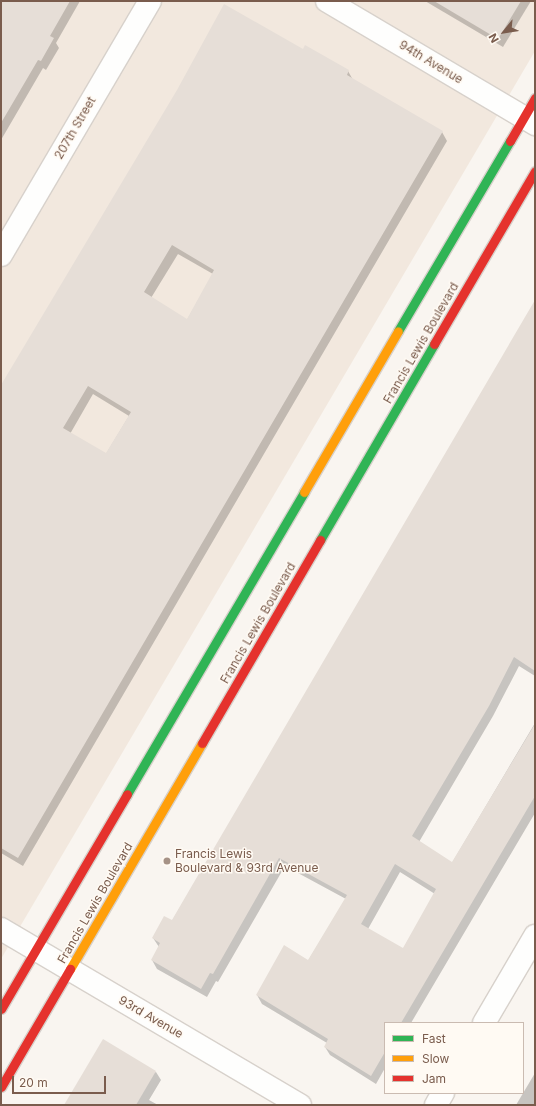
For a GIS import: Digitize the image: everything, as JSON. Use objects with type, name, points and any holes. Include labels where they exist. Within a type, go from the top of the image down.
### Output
[{"type":"main road","points":[[1,1009],[529,121],[535,98]]},
{"type":"main road","name":"Francis Lewis Boulevard","points":[[1,1087],[535,171]]},
{"type":"street","name":"207th Street","points":[[1,255],[150,1]]},
{"type":"street","name":"94th Avenue","points":[[327,1],[529,121]]},
{"type":"street","name":"93rd Avenue","points":[[1,929],[300,1105]]},
{"type":"street","points":[[485,1022],[535,936]]},
{"type":"street","points":[[436,1105],[443,1094]]},
{"type":"shaded area","points":[[1,1],[535,1],[535,51],[1,959]]},
{"type":"building","points":[[1,1],[70,1],[50,36],[54,38],[41,61],[38,60],[1,123]]},
{"type":"building","points":[[434,1],[521,1],[498,39]]},
{"type":"building","points":[[224,4],[303,49],[305,45],[349,70],[347,75],[443,131],[18,858],[1,848],[1,385],[177,90]],"holes":[[[172,245],[214,270],[187,319],[144,292]],[[88,386],[131,412],[106,453],[63,428]]]},
{"type":"building","points":[[535,300],[535,671],[514,657],[489,706],[412,836],[452,862],[535,724],[535,796],[402,1022],[384,1022],[384,1054],[371,1076],[324,1047],[328,1039],[256,995],[284,945],[308,960],[347,895],[279,858],[213,974],[210,973],[201,989],[151,960],[160,943],[152,938],[164,916],[172,920]],"holes":[[[395,864],[436,889],[403,948],[361,924]]]},
{"type":"building","points":[[103,1039],[156,1071],[136,1105],[64,1105]]},
{"type":"traffic: fast","points":[[398,331],[510,141]]},
{"type":"traffic: fast","points":[[320,540],[434,344]]},
{"type":"traffic: fast","points":[[127,794],[304,492]]},
{"type":"traffic: slow","points":[[304,492],[398,331]]},
{"type":"traffic: slow","points":[[70,969],[202,743]]},
{"type":"traffic: jam","points":[[510,141],[535,98]]},
{"type":"traffic: jam","points":[[434,344],[535,171]]},
{"type":"traffic: jam","points":[[202,743],[320,540]]},
{"type":"traffic: jam","points":[[1,1009],[127,794]]},
{"type":"traffic: jam","points":[[1,1087],[70,969]]},
{"type":"place","name":"Francis Lewis Boulevard & 93rd Avenue","points":[[167,861]]}]
